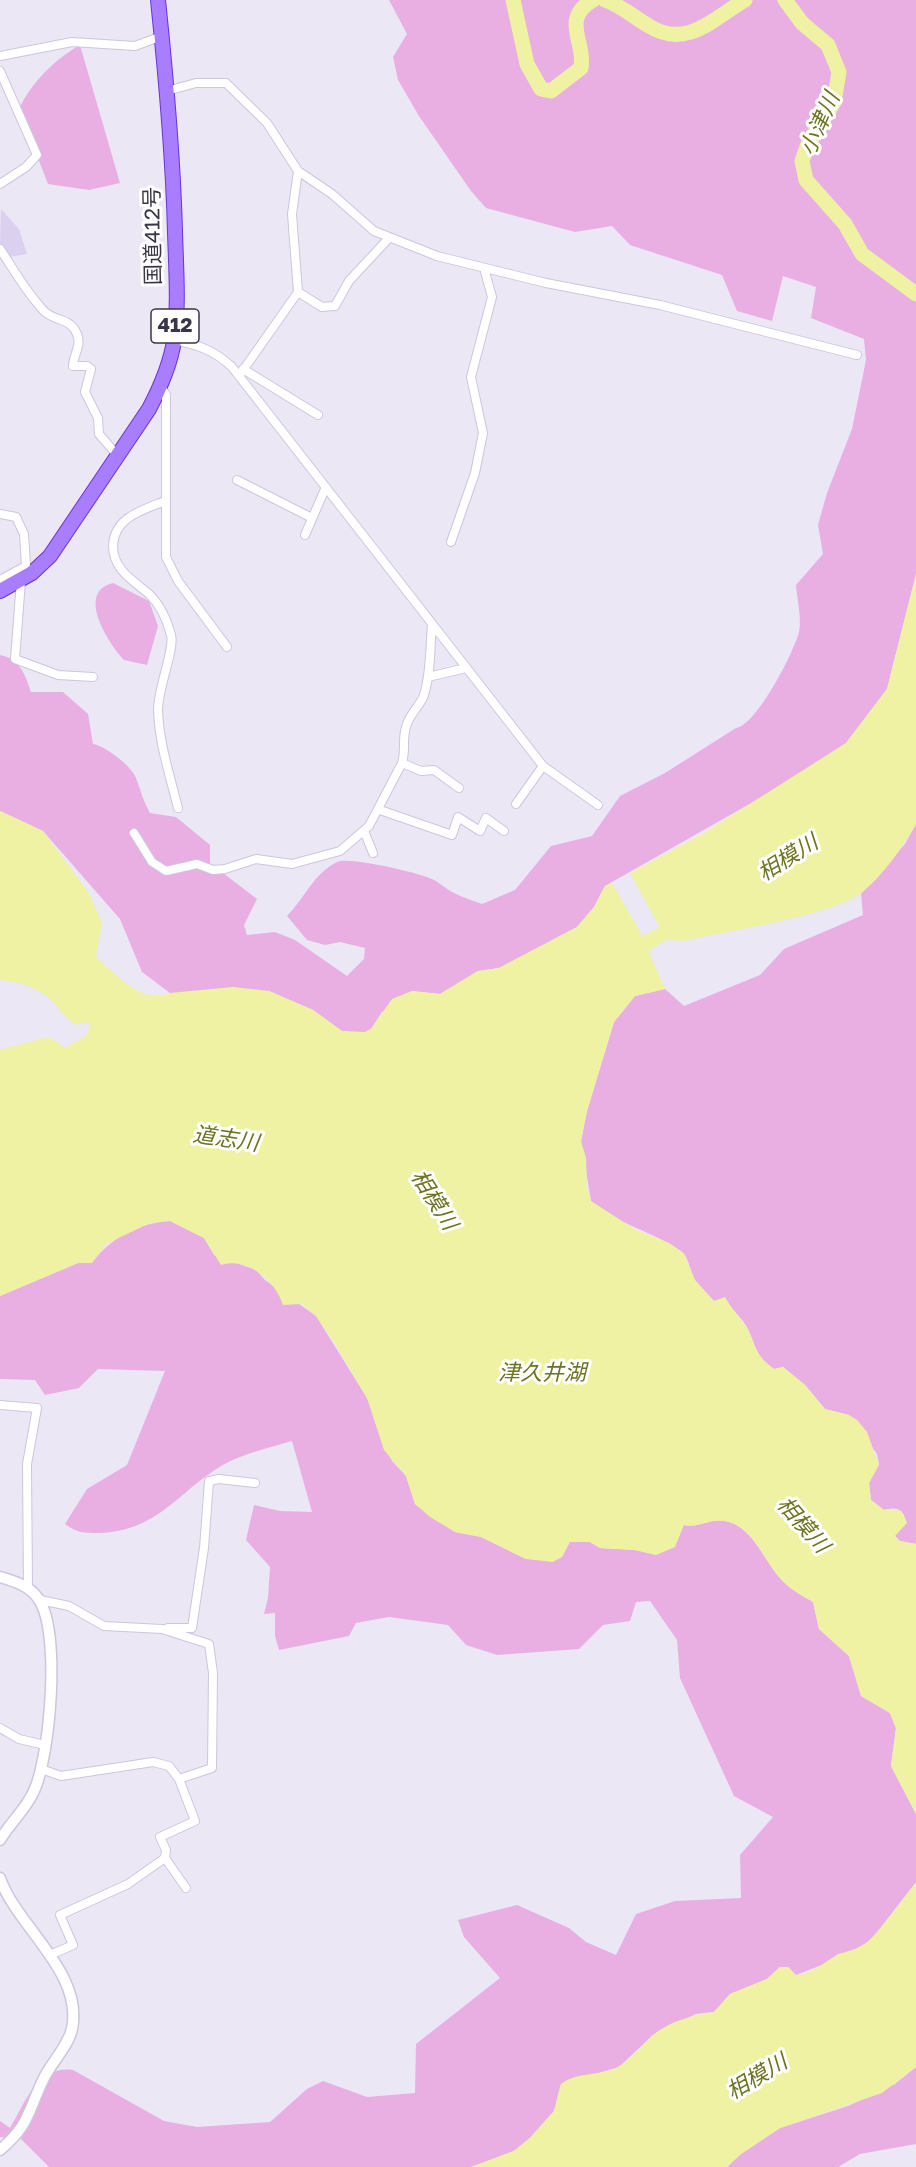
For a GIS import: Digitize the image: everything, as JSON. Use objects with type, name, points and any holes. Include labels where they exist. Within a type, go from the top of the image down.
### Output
[{"type":"highway","name":"国道412号","points":[[0,591],[58,546],[161,386],[174,340],[176,244],[167,91],[158,0]]},
{"type":"street","points":[[0,56],[72,42],[130,47],[162,36]]},
{"type":"street","points":[[0,71],[37,154],[26,167],[0,184]]},
{"type":"street","points":[[167,91],[196,83],[226,83],[267,123],[298,171],[332,194],[374,231],[436,256],[660,305],[857,355]]},
{"type":"street","points":[[241,372],[298,292],[292,214],[298,171]]},
{"type":"street","points":[[298,292],[322,307],[335,306],[349,281],[389,238]]},
{"type":"street","points":[[0,249],[17,277],[44,310],[50,316],[69,322],[75,329],[79,345],[73,366],[87,366],[92,369],[85,392],[98,418],[99,434],[118,456]]},
{"type":"street","points":[[451,542],[482,443],[481,416],[471,377],[492,297],[484,268]]},
{"type":"street","points":[[174,340],[210,350],[232,367],[318,415]]},
{"type":"street","points":[[241,372],[325,489],[543,766],[598,805]]},
{"type":"street","points":[[161,386],[166,395],[166,557],[178,581],[227,646]]},
{"type":"street","points":[[237,480],[312,518]]},
{"type":"street","points":[[305,536],[325,489]]},
{"type":"street","points":[[165,501],[123,521],[113,546],[116,560],[123,572],[163,611],[171,635],[173,646],[160,685],[158,709],[160,736],[178,808]]},
{"type":"street","points":[[0,513],[16,517],[24,534],[26,573],[15,659],[58,675],[93,677]]},
{"type":"street","points":[[0,580],[26,573]]},
{"type":"street","points":[[134,834],[152,862],[166,872],[197,864],[213,870],[225,869],[256,859],[292,864],[315,860],[340,851],[364,831],[380,810],[402,764],[405,753],[406,724],[414,707],[424,698],[432,624]]},
{"type":"street","points":[[428,677],[466,668]]},
{"type":"street","points":[[402,764],[421,771],[434,770],[459,788]]},
{"type":"street","points":[[516,804],[543,766]]},
{"type":"street","points":[[380,810],[452,835],[458,817],[480,831],[486,818],[504,831]]},
{"type":"street","points":[[364,831],[373,853]]},
{"type":"street","points":[[0,1405],[37,1408],[27,1464],[28,1588]]},
{"type":"street","points":[[162,1629],[172,1626],[192,1628],[204,1548],[209,1482],[219,1479],[255,1483]]},
{"type":"street","points":[[0,1577],[28,1588],[40,1600],[46,1626],[53,1682],[41,1769],[28,1802],[0,1840]]},
{"type":"street","points":[[40,1600],[69,1606],[104,1626],[162,1629],[209,1644],[213,1673],[212,1768],[179,1779]]},
{"type":"street","points":[[0,1728],[19,1739],[45,1745]]},
{"type":"street","points":[[41,1769],[61,1776],[153,1762],[169,1766],[179,1779],[195,1821],[160,1837],[166,1850],[165,1858],[186,1888]]},
{"type":"street","points":[[50,1955],[73,1945],[60,1915],[128,1884],[165,1858]]},
{"type":"street","points":[[0,1878],[9,1898],[50,1955],[71,2003],[72,2030],[45,2076],[28,2120],[19,2134],[0,2150]]},
{"type":"shaded area","points":[[389,0],[916,0],[916,574],[887,689],[846,743],[790,781],[605,886],[594,907],[577,927],[499,968],[478,971],[440,994],[412,991],[382,1012],[371,1029],[365,1032],[353,1032],[342,1031],[313,1010],[269,991],[170,993],[142,972],[120,919],[43,831],[0,811],[0,655],[12,660],[21,668],[31,692],[63,692],[88,714],[93,744],[111,752],[129,767],[150,813],[176,817],[210,845],[210,863],[257,899],[244,925],[247,935],[275,932],[295,940],[347,976],[364,959],[365,948],[340,942],[325,945],[307,940],[287,916],[315,880],[329,867],[337,862],[355,861],[400,869],[425,876],[455,894],[482,904],[515,890],[551,846],[592,836],[620,796],[665,773],[744,724],[754,715],[773,687],[796,642],[800,615],[796,585],[823,554],[818,525],[827,493],[852,429],[866,360],[864,339],[811,318],[816,287],[783,276],[772,321],[737,311],[722,275],[630,245],[612,226],[575,232],[486,208],[471,191],[419,116],[398,80],[393,57],[407,34]]},
{"type":"shaded area","points":[[80,45],[120,183],[89,190],[48,184],[19,109],[30,90],[45,72]]},
{"type":"shaded area","points":[[1,209],[19,229],[27,254],[9,257],[0,243]]},
{"type":"shaded area","points":[[113,583],[149,601],[158,626],[147,665],[124,660],[104,631],[99,619],[96,607],[97,597],[102,588]]},
{"type":"shaded area","points":[[916,824],[916,1544],[900,1541],[895,1536],[904,1515],[902,1512],[895,1509],[884,1510],[871,1500],[869,1483],[879,1464],[877,1454],[849,1415],[825,1409],[805,1385],[783,1367],[774,1369],[766,1363],[757,1351],[743,1321],[725,1298],[714,1301],[701,1289],[681,1251],[612,1216],[591,1201],[581,1141],[587,1111],[614,1022],[635,996],[665,989],[684,1006],[760,975],[784,949],[863,915],[861,894],[905,844]]},
{"type":"shaded area","points":[[170,1221],[204,1238],[214,1255],[256,1270],[265,1280],[316,1316],[367,1398],[392,1461],[406,1476],[415,1504],[455,1532],[481,1537],[526,1559],[562,1557],[569,1542],[590,1542],[600,1548],[635,1550],[656,1555],[684,1525],[690,1526],[719,1520],[734,1524],[749,1535],[783,1581],[813,1602],[819,1629],[849,1656],[861,1696],[890,1713],[896,1728],[891,1766],[916,1814],[916,1882],[871,1940],[851,1952],[838,1954],[827,1963],[796,1975],[788,1967],[780,1967],[767,1979],[730,1994],[714,2012],[696,2014],[653,2035],[619,2067],[561,2084],[554,2111],[530,2138],[514,2151],[471,2167],[49,2167],[21,2139],[0,2137],[0,2121],[10,2128],[27,2097],[41,2079],[61,2070],[73,2070],[164,2121],[197,2127],[270,2122],[307,2089],[323,2081],[367,2097],[415,2093],[416,2044],[500,1978],[464,1937],[458,1920],[517,1905],[569,1928],[586,1942],[616,1955],[636,1914],[675,1901],[741,1898],[740,1855],[773,1817],[734,1796],[680,1678],[677,1640],[650,1601],[636,1602],[630,1621],[603,1625],[579,1649],[497,1655],[466,1645],[448,1625],[389,1617],[356,1623],[349,1636],[279,1650],[275,1636],[275,1613],[264,1614],[268,1598],[270,1567],[246,1540],[254,1505],[280,1511],[312,1512],[292,1441],[248,1454],[223,1465],[207,1475],[167,1508],[137,1525],[120,1531],[85,1533],[65,1524],[87,1489],[127,1465],[165,1371],[98,1369],[79,1388],[45,1395],[35,1380],[0,1379],[0,1296],[78,1263],[92,1263],[108,1246],[126,1233],[147,1225]]},
{"type":"shaded area","points":[[916,2067],[916,2144],[860,2154],[838,2167],[727,2167],[741,2154],[780,2128],[848,2106],[895,2084]]},
{"type":"water","points":[[916,574],[916,824],[898,852],[877,878],[861,893],[827,909],[684,941],[666,939],[630,873],[704,833],[846,743],[887,689]]},
{"type":"water","name":"津久井湖","points":[[0,811],[43,831],[89,893],[102,923],[96,957],[130,986],[149,995],[160,996],[233,987],[269,991],[313,1010],[342,1031],[365,1032],[371,1029],[392,999],[412,991],[440,994],[478,971],[499,968],[577,927],[594,907],[605,886],[612,883],[641,934],[665,989],[635,996],[614,1022],[587,1111],[581,1141],[586,1158],[587,1187],[591,1201],[636,1230],[669,1243],[684,1254],[695,1280],[714,1301],[725,1297],[747,1328],[757,1351],[766,1363],[774,1369],[783,1367],[805,1385],[825,1409],[849,1415],[857,1420],[867,1432],[879,1465],[869,1483],[871,1500],[884,1510],[896,1509],[902,1512],[907,1523],[895,1536],[900,1541],[916,1544],[916,1814],[891,1766],[896,1728],[890,1713],[861,1696],[849,1656],[819,1629],[813,1602],[783,1581],[743,1529],[720,1520],[690,1526],[684,1525],[675,1547],[656,1555],[635,1550],[600,1548],[590,1542],[570,1542],[562,1557],[553,1562],[526,1559],[481,1537],[455,1532],[430,1517],[415,1504],[406,1476],[384,1450],[367,1398],[316,1316],[302,1304],[283,1305],[274,1288],[251,1268],[231,1263],[221,1265],[204,1238],[170,1221],[150,1223],[106,1244],[92,1263],[78,1263],[0,1296],[0,1050],[45,1038],[51,1038],[65,1048],[86,1036],[91,1025],[86,1022],[77,1025],[73,1023],[48,997],[36,989],[0,980]]},
{"type":"water","points":[[916,1882],[916,2067],[882,2093],[780,2128],[741,2154],[727,2167],[471,2167],[514,2151],[530,2138],[554,2111],[561,2084],[568,2080],[618,2067],[660,2030],[682,2019],[714,2012],[730,1994],[767,1979],[780,1967],[788,1967],[796,1975],[801,1974],[812,1971],[837,1955],[863,1945],[884,1924]]},
{"type":"waterway","name":"小津川","points":[[513,0],[527,64],[541,89],[551,91],[581,68],[582,58],[576,23],[583,7],[593,0]]},
{"type":"waterway","name":"小津川","points":[[605,0],[649,26],[676,34],[688,33],[700,28],[745,0]]},
{"type":"waterway","name":"小津川","points":[[785,0],[802,23],[828,45],[839,72],[834,102],[808,144],[802,161],[806,180],[845,224],[862,254],[916,294]]},
{"type":"waterway","name":"相模川","points":[[630,953],[679,924]]},
{"type":"water label","name":"道志川","points":[[226,1139]]}]
